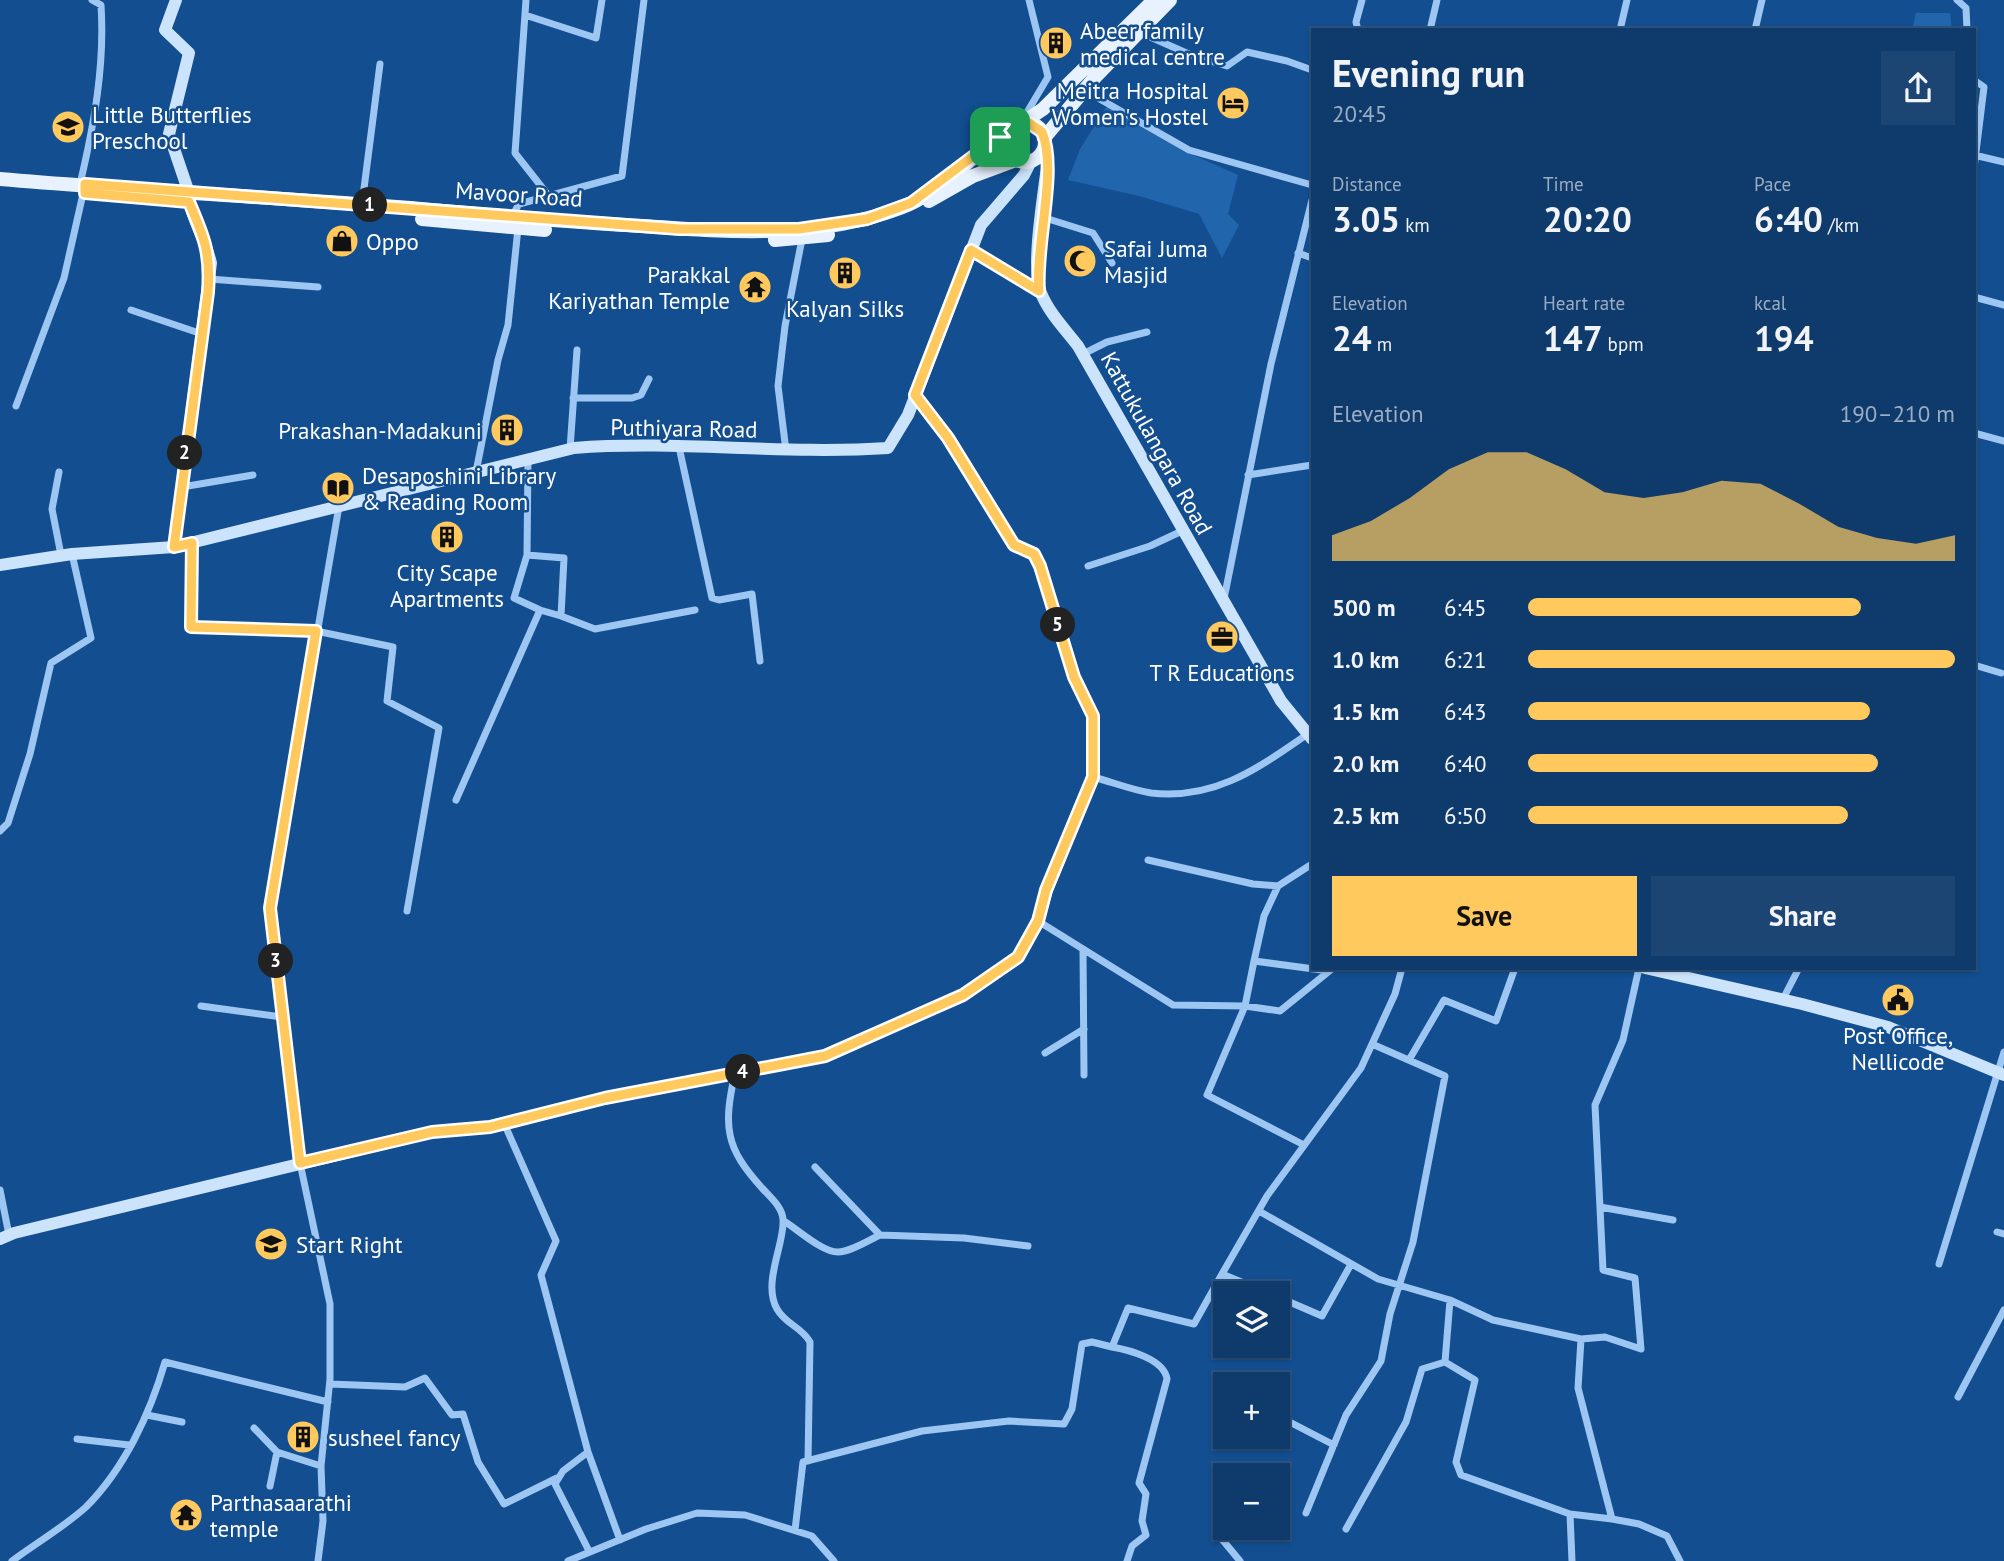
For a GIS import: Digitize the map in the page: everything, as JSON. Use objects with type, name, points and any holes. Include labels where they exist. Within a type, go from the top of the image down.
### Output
[{"type":"main road","name":"Mavoor Road","points":[[184,198],[362,205],[514,224],[740,232],[825,227],[867,219],[911,203],[1043,108],[1154,0]]},
{"type":"main road","name":"Mavoor Road","points":[[0,179],[385,216],[702,240],[802,239],[868,228],[904,217],[973,176],[1024,161],[1044,143],[1084,90],[1170,0]]},
{"type":"main road","points":[[1022,123],[1035,126],[1044,143]]},
{"type":"main road","points":[[1008,132],[1006,149],[1024,161]]},
{"type":"main road","name":"Mavoor Road","points":[[0,188],[83,187]]},
{"type":"street","points":[[16,406],[61,289],[83,187],[93,128],[103,36],[101,5],[92,0]]},
{"type":"street","points":[[174,547],[209,279],[208,248],[184,198],[169,134],[189,53],[165,30],[176,0]]},
{"type":"street","points":[[526,0],[514,153],[548,195]]},
{"type":"street","points":[[525,15],[596,38],[601,0]]},
{"type":"street","points":[[476,472],[498,360],[509,325],[514,224],[519,204],[622,176],[644,0]]},
{"type":"street","points":[[1022,123],[1034,95],[1048,77],[1028,0]]},
{"type":"street","points":[[1358,28],[1356,22],[1362,0]]},
{"type":"street","points":[[1430,28],[1437,0]]},
{"type":"street","points":[[1620,28],[1627,0]]},
{"type":"street","points":[[1755,28],[1762,0]]},
{"type":"street","points":[[1957,0],[1966,8],[1966,28]]},
{"type":"street","points":[[1138,32],[1191,55],[1227,66],[1247,52],[1311,70]]},
{"type":"street","points":[[362,205],[380,64]]},
{"type":"street","points":[[1976,81],[1984,87],[1976,147]]},
{"type":"street","points":[[1084,90],[1189,150],[1311,185]]},
{"type":"street","points":[[1039,291],[1037,268],[1048,158],[1044,143]]},
{"type":"street","points":[[1976,155],[2004,162]]},
{"type":"street","name":"Puthiyara Road","points":[[0,565],[66,555],[174,547],[570,449],[637,444],[786,451],[888,448],[908,415],[981,225],[1024,175],[1024,161]]},
{"type":"street","points":[[1223,603],[1243,513],[1248,475],[1311,204]]},
{"type":"street","points":[[1042,217],[1093,233],[1112,262]]},
{"type":"street","points":[[786,451],[778,386],[785,326],[802,239]]},
{"type":"street","points":[[971,250],[1039,291]]},
{"type":"street","points":[[1298,253],[1311,258]]},
{"type":"street","points":[[209,279],[317,287]]},
{"type":"street","name":"Kattukulangara Road","points":[[1039,291],[1053,315],[1083,354],[1281,701],[1311,734]]},
{"type":"street","points":[[1976,298],[2004,305]]},
{"type":"street","points":[[131,310],[202,334]]},
{"type":"street","points":[[1083,354],[1107,342],[1147,332]]},
{"type":"street","points":[[570,449],[578,350]]},
{"type":"street","points":[[573,398],[632,398],[641,395],[649,379]]},
{"type":"street","points":[[0,1190],[5,1237],[432,1132],[503,1123],[605,1098],[825,1056],[963,995],[1018,957],[1038,921],[1046,890],[1093,777],[1093,716],[1074,677],[1034,554],[1014,545],[948,438],[915,395]]},
{"type":"street","points":[[1976,434],[2004,441]]},
{"type":"street","points":[[678,447],[712,598],[719,600],[752,594],[760,661]]},
{"type":"street","points":[[528,460],[527,555],[514,598],[595,629],[695,610]]},
{"type":"street","points":[[1248,475],[1311,465]]},
{"type":"street","points":[[0,831],[8,823],[30,754],[51,663],[92,638],[52,509],[59,472]]},
{"type":"street","points":[[181,487],[253,475]]},
{"type":"street","points":[[318,1561],[323,1521],[321,1466],[330,1384],[330,1304],[300,1163],[270,908],[339,505]]},
{"type":"street","points":[[1088,566],[1150,546],[1182,531]]},
{"type":"street","points":[[192,543],[191,627],[316,631],[393,647],[387,701],[439,727],[407,911]]},
{"type":"street","points":[[527,555],[565,558],[561,616]]},
{"type":"street","points":[[456,800],[540,610]]},
{"type":"street","points":[[1976,666],[2001,673]]},
{"type":"street","points":[[1093,777],[1151,793],[1214,789],[1255,771],[1311,734]]},
{"type":"street","points":[[1148,860],[1254,884],[1278,886]]},
{"type":"street","points":[[1304,1145],[1207,1095],[1245,1006],[1264,916],[1278,886],[1311,865]]},
{"type":"street","points":[[1038,921],[1173,1005],[1245,1006],[1280,1010],[1330,970]]},
{"type":"street","points":[[1083,949],[1084,1075]]},
{"type":"street","points":[[1254,961],[1311,967]]},
{"type":"street","points":[[1112,1347],[1128,1308],[1194,1324],[1267,1196],[1361,1068],[1395,994],[1401,970]]},
{"type":"street","points":[[1409,1060],[1444,1000],[1496,1021],[1514,970]]},
{"type":"street","points":[[1259,1211],[1350,1266],[1401,1286],[1450,1300],[1493,1320],[1581,1339],[1605,1337],[1642,1349],[1635,1278],[1604,1270],[1595,1105],[1623,1040],[1639,970]]},
{"type":"street","points":[[1654,970],[1783,999],[1888,1027],[2000,1073]]},
{"type":"street","points":[[1783,999],[1798,970]]},
{"type":"street","points":[[201,1006],[282,1017]]},
{"type":"street","points":[[1045,1053],[1084,1029]]},
{"type":"street","points":[[1306,1513],[1346,1415],[1381,1361],[1390,1314],[1413,1242],[1445,1076],[1372,1044]]},
{"type":"street","points":[[1939,1264],[2000,1073],[2004,1052]]},
{"type":"street","points":[[735,1073],[726,1123],[743,1168],[777,1204],[784,1221],[773,1266],[775,1307],[785,1320],[803,1330],[810,1342],[808,1461]]},
{"type":"street","points":[[503,1123],[556,1241],[541,1275],[588,1452],[620,1539]]},
{"type":"street","points":[[815,1167],[880,1235]]},
{"type":"street","points":[[1600,1207],[1673,1220]]},
{"type":"street","points":[[784,1221],[806,1234],[817,1246],[838,1252],[880,1235],[914,1234],[1028,1246]]},
{"type":"street","points":[[1290,1302],[1322,1317],[1350,1266]]},
{"type":"street","points":[[1222,1274],[1239,1281]]},
{"type":"street","points":[[1445,1362],[1450,1300]]},
{"type":"street","points":[[1958,1397],[2004,1310]]},
{"type":"street","points":[[1581,1339],[1578,1388],[1612,1519]]},
{"type":"street","points":[[795,1531],[803,1462],[922,1431],[1009,1420],[1064,1424],[1072,1409],[1082,1344],[1092,1342],[1155,1364],[1163,1369],[1167,1379],[1139,1483],[1146,1494],[1142,1521],[1146,1535],[1132,1545],[1127,1561]]},
{"type":"street","points":[[12,1561],[84,1508],[106,1485],[147,1415],[165,1362],[328,1402]]},
{"type":"street","points":[[1346,1529],[1406,1422],[1422,1369],[1445,1362],[1475,1380],[1456,1462],[1461,1475],[1570,1514],[1639,1524],[1667,1536],[1680,1561]]},
{"type":"street","points":[[330,1384],[405,1387],[425,1378],[452,1415],[463,1414],[478,1462],[504,1504],[557,1478],[588,1452]]},
{"type":"street","points":[[147,1415],[182,1422]]},
{"type":"street","points":[[1290,1422],[1334,1445]]},
{"type":"street","points":[[254,1428],[277,1452],[321,1466]]},
{"type":"street","points":[[77,1439],[129,1445]]},
{"type":"street","points":[[270,1486],[277,1452]]},
{"type":"street","points":[[557,1478],[555,1484],[589,1552]]},
{"type":"street","points":[[568,1561],[620,1539],[697,1513],[745,1515],[812,1536],[834,1561]]},
{"type":"street","points":[[1570,1514],[1572,1561]]},
{"type":"street","points":[[1223,1540],[1240,1561]]},
{"type":"shaded area","points":[[1916,13],[1950,13],[1952,28],[1912,28]]},
{"type":"shaded area","points":[[1108,104],[1193,155],[1238,175],[1228,214],[1239,225],[1222,258],[1199,214],[1139,196],[1068,180],[1080,149]]},
{"type":"place","name":"Abeer family medical centre","points":[[1056,43]]},
{"type":"place","name":"Meitra Hospital Women's Hostel","points":[[1233,103]]},
{"type":"place","name":"Little Butterflies Preschool","points":[[68,127]]},
{"type":"place","name":"Oppo","points":[[342,241]]},
{"type":"place","name":"Safai Juma Masjid","points":[[1080,261]]},
{"type":"place","name":"Kalyan Silks","points":[[845,273]]},
{"type":"place","name":"Parakkal Kariyathan Temple","points":[[755,287]]},
{"type":"place","name":"Prakashan-Madakuni","points":[[507,430]]},
{"type":"place","name":"Desaposhini Library & Reading Room","points":[[338,488]]},
{"type":"place","name":"City Scape Apartments","points":[[447,537]]},
{"type":"place","name":"T R Educations","points":[[1222,637]]},
{"type":"place","name":"Post Office, Nellicode","points":[[1898,1000]]},
{"type":"place","name":"Start Right","points":[[271,1244]]},
{"type":"place","name":"susheel fancy","points":[[303,1437]]},
{"type":"place","name":"Parthasaarathi temple","points":[[186,1515]]},
{"type":"route","points":[[1029,123],[1042,132],[1044,138],[1048,158],[1037,268],[1039,291],[971,250],[915,395],[948,438],[1014,545],[1027,548],[1034,554],[1074,677],[1093,716],[1093,777],[1046,890],[1038,921],[1018,957],[963,995],[825,1056],[605,1098],[490,1127],[432,1132],[300,1163],[270,908],[316,631],[191,627],[192,543],[174,547],[193,385],[208,292],[211,263],[208,248],[189,202],[85,193],[85,184],[373,205],[511,219],[740,232],[766,231],[825,227],[867,219],[901,208],[933,189],[1000,137],[1016,125],[1029,123]]}]
